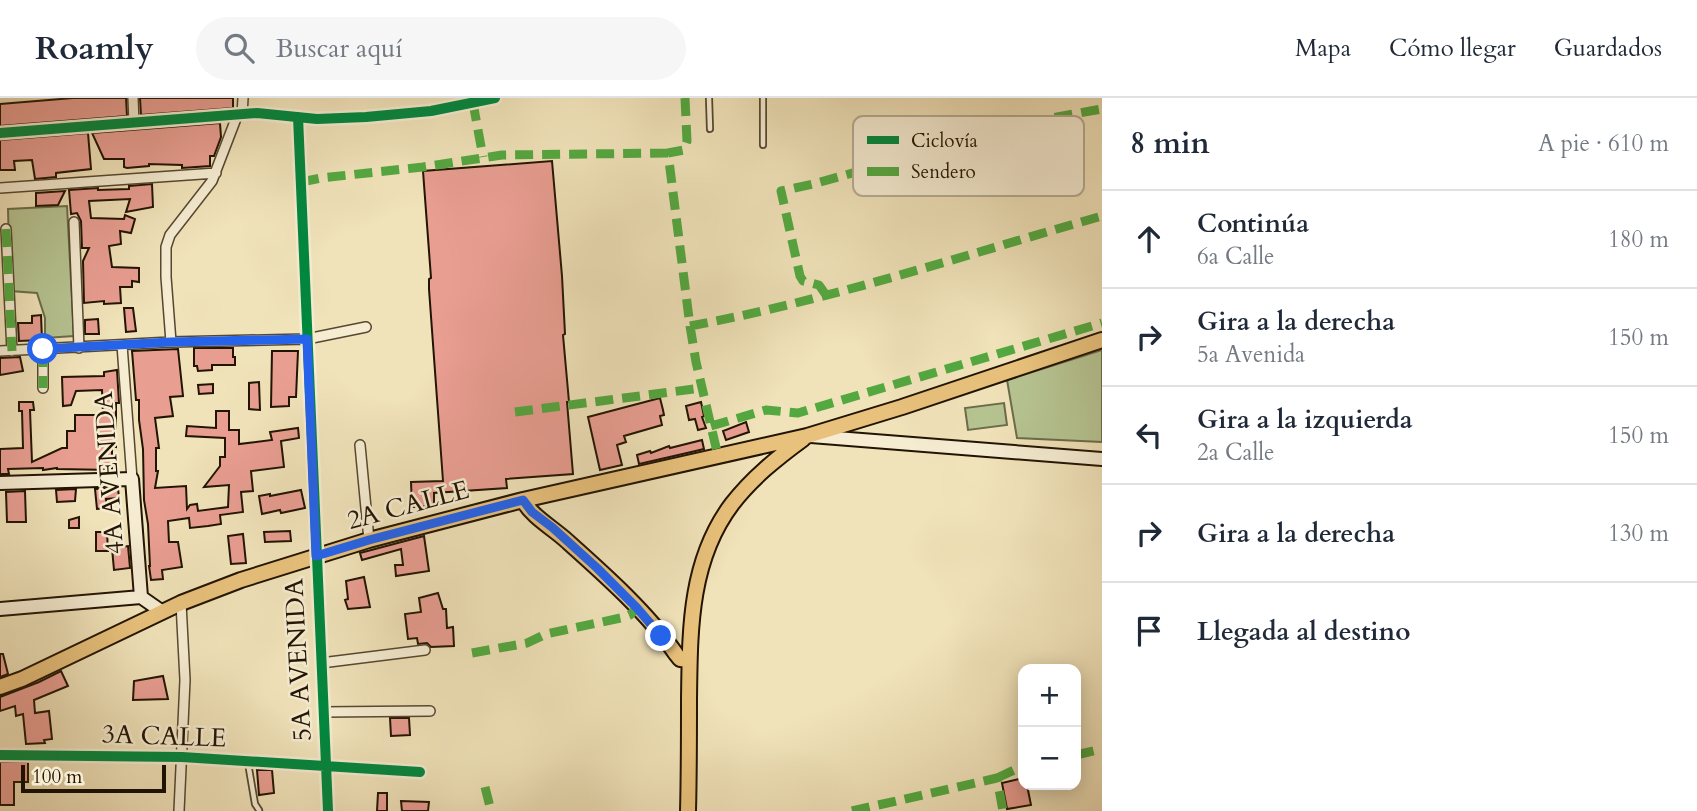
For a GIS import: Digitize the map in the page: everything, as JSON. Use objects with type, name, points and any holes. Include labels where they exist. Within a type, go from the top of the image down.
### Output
[{"type":"main road","name":"2A CALLE","points":[[0,687],[22,679],[161,611],[241,580],[316,556],[523,500],[807,436],[1102,340]]},
{"type":"main road","points":[[688,811],[689,660],[696,583],[712,536],[743,490],[807,436]]},
{"type":"main road","points":[[523,500],[532,512],[629,600],[680,659],[689,660]]},
{"type":"street","points":[[133,98],[134,123]]},
{"type":"street","points":[[171,342],[166,247],[170,235],[216,173],[239,116],[243,98]]},
{"type":"street","points":[[0,133],[257,113],[317,118],[366,117],[431,111],[495,98]]},
{"type":"street","name":"5A AVENIDA","points":[[298,117],[328,811]]},
{"type":"street","points":[[0,188],[216,173]]},
{"type":"street","points":[[74,222],[79,348]]},
{"type":"street","points":[[6,229],[12,351]]},
{"type":"street","points":[[0,351],[171,342],[307,339],[366,327]]},
{"type":"street","name":"4A AVENIDA","points":[[122,345],[141,597]]},
{"type":"street","points":[[43,349],[43,388]]},
{"type":"street","points":[[807,436],[1102,459]]},
{"type":"street","points":[[360,445],[369,540]]},
{"type":"street","points":[[0,483],[132,479]]},
{"type":"street","points":[[0,609],[141,597],[161,611]]},
{"type":"street","points":[[179,811],[185,680],[181,603]]},
{"type":"street","points":[[321,663],[425,650]]},
{"type":"street","points":[[323,712],[430,711]]},
{"type":"street","name":"3A CALLE","points":[[0,755],[182,757],[420,772]]},
{"type":"lane","points":[[709,98],[710,129]]},
{"type":"lane","points":[[763,98],[764,145]]},
{"type":"lane","points":[[247,762],[259,810]]},
{"type":"green space","points":[[67,206],[74,336],[45,338],[45,318],[37,293],[10,291],[8,209]]},
{"type":"green space","points":[[1102,350],[1102,442],[1017,438],[1007,380]]},
{"type":"green space","points":[[1004,403],[1007,425],[968,430],[965,408]]},
{"type":"building","points":[[73,98],[126,98],[127,116],[0,126],[0,104]]},
{"type":"building","points":[[140,98],[233,98],[233,108],[141,115]]},
{"type":"building","points":[[220,123],[221,137],[214,156],[210,156],[210,166],[182,168],[182,165],[149,164],[127,168],[124,167],[124,159],[104,159],[92,133]]},
{"type":"building","points":[[88,133],[91,169],[56,173],[56,177],[35,179],[32,160],[14,161],[15,170],[0,170],[0,140]]},
{"type":"building","points":[[552,161],[562,276],[563,335],[573,474],[506,479],[507,488],[434,493],[434,506],[412,507],[411,482],[443,481],[423,171]]},
{"type":"building","points":[[152,184],[153,207],[126,212],[130,199],[89,201],[91,218],[124,219],[125,215],[135,219],[131,233],[120,231],[121,244],[109,246],[112,267],[139,268],[139,282],[132,281],[132,287],[120,287],[121,303],[84,303],[83,261],[89,248],[82,248],[81,221],[77,213],[71,214],[69,190],[129,189],[129,186]]},
{"type":"building","points":[[65,191],[58,205],[36,206],[36,193]]},
{"type":"building","points":[[124,308],[133,308],[136,331],[126,332]]},
{"type":"building","points":[[41,315],[42,340],[19,341],[18,323],[32,323],[32,316]]},
{"type":"building","points":[[98,319],[99,334],[85,334],[85,320]]},
{"type":"building","points":[[194,348],[233,348],[235,365],[212,365],[212,370],[198,371],[197,366],[194,366]]},
{"type":"building","points":[[178,349],[183,396],[170,397],[173,416],[155,418],[159,448],[156,448],[158,471],[155,488],[186,486],[187,509],[190,505],[197,504],[198,511],[228,507],[229,485],[204,487],[220,466],[220,457],[225,457],[225,438],[186,436],[187,426],[216,428],[216,411],[229,411],[229,430],[239,430],[239,444],[272,440],[270,432],[298,428],[299,438],[281,441],[284,467],[251,471],[253,491],[241,492],[243,512],[220,515],[221,524],[208,526],[190,528],[189,518],[168,521],[169,542],[178,542],[182,567],[162,570],[163,579],[151,580],[139,400],[136,400],[132,351]]},
{"type":"building","points":[[272,351],[298,351],[296,397],[289,397],[289,406],[271,407]]},
{"type":"building","points":[[20,357],[23,371],[0,375],[0,358]]},
{"type":"building","points":[[117,370],[119,403],[116,403],[116,447],[112,446],[112,470],[8,469],[9,474],[0,474],[0,449],[23,448],[22,411],[19,411],[19,402],[33,402],[34,410],[30,410],[32,462],[67,448],[67,431],[75,431],[75,415],[103,415],[102,390],[76,391],[71,405],[63,406],[62,377],[104,376],[104,372]]},
{"type":"building","points":[[259,382],[260,410],[249,409],[249,383]]},
{"type":"building","points":[[213,384],[213,393],[199,394],[198,385]]},
{"type":"building","points":[[660,398],[664,415],[660,416],[662,425],[624,436],[626,442],[617,445],[622,465],[600,470],[588,417]]},
{"type":"building","points":[[701,402],[706,428],[698,430],[695,419],[689,420],[686,406]]},
{"type":"building","points":[[746,422],[749,432],[726,440],[723,431]]},
{"type":"building","points":[[702,440],[704,449],[639,464],[637,455]]},
{"type":"building","points":[[118,488],[119,498],[106,499],[107,508],[97,509],[95,489]]},
{"type":"building","points":[[76,489],[75,501],[57,502],[56,490]]},
{"type":"building","points":[[301,490],[305,508],[262,514],[259,496]]},
{"type":"building","points":[[25,491],[26,522],[7,522],[6,492]]},
{"type":"building","points":[[79,517],[79,528],[69,528],[69,520]]},
{"type":"building","points":[[290,531],[291,541],[265,542],[264,532]]},
{"type":"building","points":[[96,532],[107,532],[108,551],[96,551]]},
{"type":"building","points":[[243,534],[246,563],[231,564],[228,536]]},
{"type":"building","points":[[424,536],[429,571],[396,576],[395,565],[403,565],[401,549],[362,560],[360,553]]},
{"type":"building","points":[[128,546],[130,568],[114,570],[112,548]]},
{"type":"building","points":[[364,577],[370,607],[348,609],[345,600],[348,599],[346,581]]},
{"type":"building","points":[[438,593],[443,609],[446,609],[447,628],[453,627],[454,646],[431,647],[427,643],[418,644],[417,638],[408,639],[405,614],[421,612],[419,598]]},
{"type":"building","points":[[0,654],[3,654],[8,674],[0,677]]},
{"type":"building","points":[[61,671],[68,686],[34,700],[35,713],[49,711],[52,739],[44,740],[45,743],[26,744],[23,714],[16,716],[15,706],[0,711],[0,697]]},
{"type":"building","points":[[163,676],[168,699],[133,700],[134,681]]},
{"type":"building","points":[[390,718],[409,718],[410,735],[391,736]]},
{"type":"building","points":[[0,762],[28,762],[28,782],[14,782],[14,805],[0,805]]},
{"type":"building","points":[[257,770],[272,770],[274,793],[259,795]]},
{"type":"building","points":[[1018,779],[1018,790],[1028,790],[1031,805],[1007,809],[1002,783]]},
{"type":"building","points":[[378,793],[387,793],[387,811],[377,811]]},
{"type":"building","points":[[401,801],[429,802],[428,811],[402,811]]},
{"type":"marked path","points":[[685,98],[687,141],[684,150],[668,153],[690,326],[718,456]]},
{"type":"marked path","points":[[473,103],[483,157]]},
{"type":"marked path","points":[[1062,116],[1102,109]]},
{"type":"marked path","points":[[301,182],[502,155],[668,153]]},
{"type":"marked path","points":[[826,295],[819,285],[803,281],[800,276],[781,191],[853,173]]},
{"type":"marked path","points":[[690,326],[846,290],[1102,216]]},
{"type":"marked path","points":[[6,229],[12,351]]},
{"type":"marked path","points":[[711,426],[766,410],[798,413],[1102,323]]},
{"type":"marked path","points":[[43,349],[43,388]]},
{"type":"marked path","points":[[515,412],[702,388]]},
{"type":"marked path","points":[[472,653],[527,643],[546,634],[625,617],[637,608]]},
{"type":"marked path","points":[[1081,754],[1102,749]]},
{"type":"marked path","points":[[997,778],[1018,768]]},
{"type":"marked path","points":[[852,811],[997,778],[1003,811]]},
{"type":"marked path","points":[[485,787],[491,811]]},
{"type":"cycle path","points":[[0,133],[257,113],[317,119],[366,117],[431,111],[495,98]]},
{"type":"cycle path","points":[[298,117],[328,811]]},
{"type":"cycle path","points":[[0,755],[182,757],[420,772]]},
{"type":"route","points":[[43,349],[171,342],[307,339],[316,556],[523,500],[527,508],[597,568],[661,636]]}]
